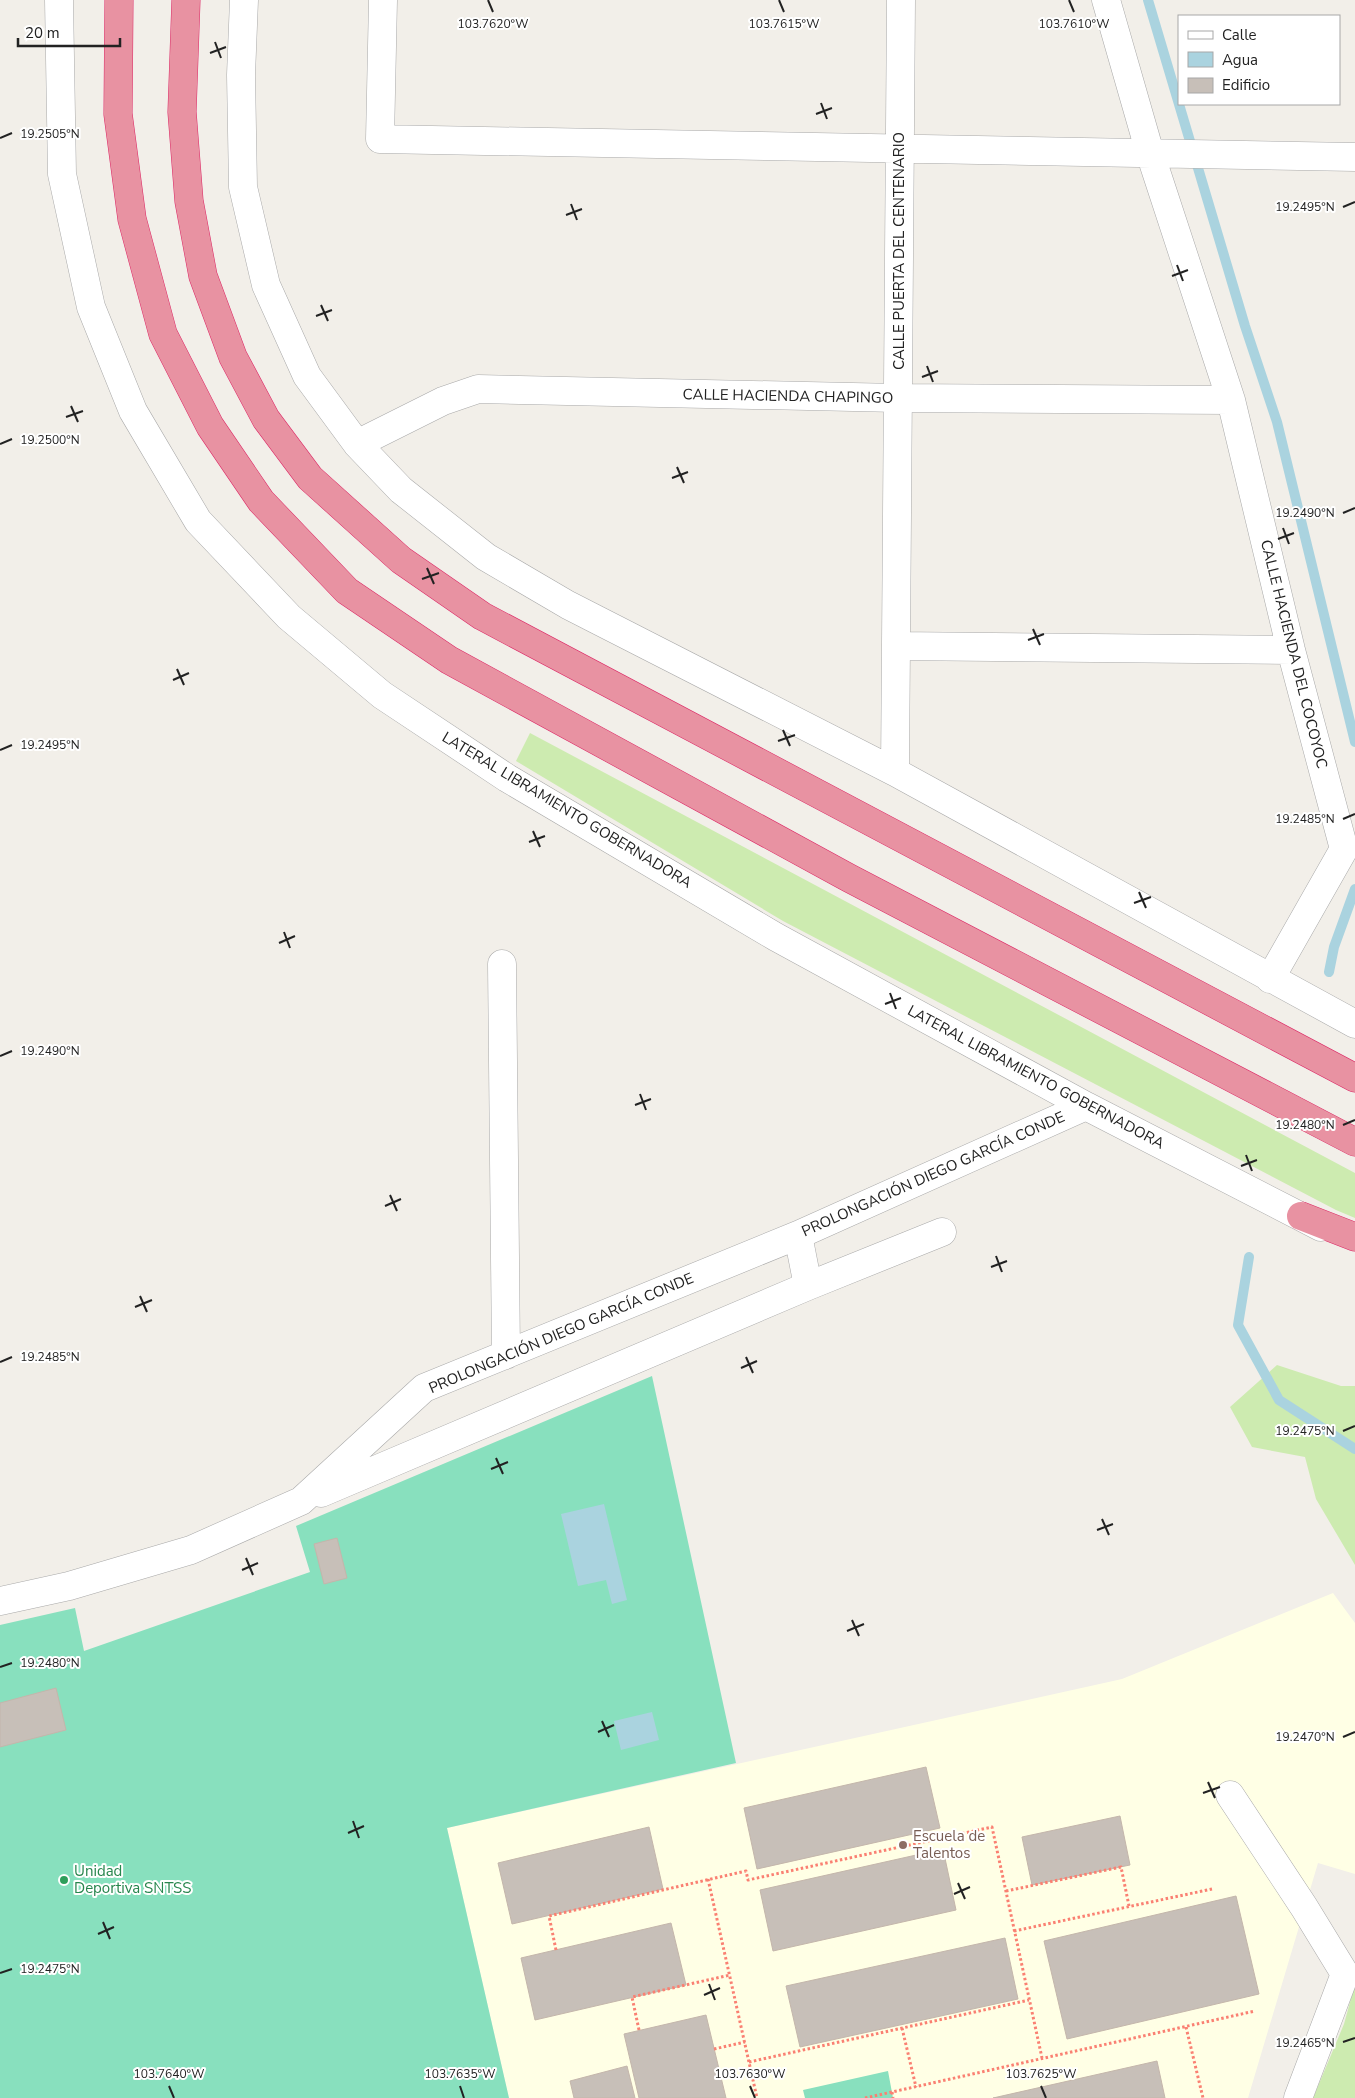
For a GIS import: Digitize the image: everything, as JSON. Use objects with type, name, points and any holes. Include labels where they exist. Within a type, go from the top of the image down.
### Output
[{"type":"highway","points":[[119,0],[118,114],[120,133],[132,219],[163,334],[210,426],[261,501],[347,591],[449,660],[849,878],[1355,1142]]},
{"type":"highway","points":[[186,0],[182,112],[188,201],[203,276],[233,357],[266,419],[310,478],[401,560],[482,616],[1355,1078]]},
{"type":"highway","points":[[1302,1216],[1355,1237]]},
{"type":"street","name":"LATERAL LIBRAMIENTO GOBERNADORA","points":[[59,0],[62,174],[91,307],[133,411],[198,521],[289,617],[382,695],[507,778],[776,937],[1086,1106],[1302,1216],[1355,1246]]},
{"type":"street","points":[[244,0],[241,75],[243,187],[266,284],[307,376],[358,444],[401,490],[486,557],[568,605],[896,772],[1355,1024]]},
{"type":"street","points":[[383,0],[380,139],[1355,157]]},
{"type":"street","name":"CALLE PUERTA DEL CENTENARIO","points":[[896,772],[901,0]]},
{"type":"street","name":"CALLE HACIENDA DEL COCOYOC","points":[[1106,0],[1150,153],[1231,400],[1291,650],[1344,849],[1270,979]]},
{"type":"street","name":"CALLE HACIENDA CHAPINGO","points":[[358,444],[443,401],[478,390],[898,398],[1231,400]]},
{"type":"street","points":[[896,646],[1291,650]]},
{"type":"street","points":[[502,964],[506,1355]]},
{"type":"street","name":"PROLONGACIÓN DIEGO GARCÍA CONDE","points":[[0,1601],[69,1586],[190,1550],[301,1501],[424,1388],[798,1235],[1086,1106]]},
{"type":"street","points":[[301,1501],[808,1286],[942,1232]]},
{"type":"street","points":[[798,1235],[808,1286]]},
{"type":"street","points":[[1230,1795],[1304,1907],[1345,1974],[1298,2098]]},
{"type":"path","points":[[556,1950],[549,1916],[746,1871],[748,1880],[992,1827],[1042,2058]]},
{"type":"path","points":[[1006,1891],[1121,1867],[1129,1906]]},
{"type":"path","points":[[708,1879],[757,2098]]},
{"type":"path","points":[[1014,1931],[1212,1888]]},
{"type":"path","points":[[639,2030],[632,1998],[730,1975]]},
{"type":"path","points":[[749,2062],[1029,2000]]},
{"type":"path","points":[[865,2098],[1255,2011]]},
{"type":"path","points":[[1186,2027],[1203,2098]]},
{"type":"path","points":[[902,2028],[916,2087]]},
{"type":"path","points":[[714,2049],[745,2042]]},
{"type":"path","points":[[892,2092],[893,2098]]},
{"type":"shaded area","name":"Escuela de Talentos","points":[[1333,1593],[1355,1623],[1355,1874],[1318,1863],[1248,2098],[509,2098],[447,1828],[1122,1679]]},
{"type":"green space","points":[[530,733],[1355,1173],[1355,1218],[1336,1210],[783,921],[516,761]]},
{"type":"green space","points":[[1277,1365],[1341,1386],[1355,1386],[1355,1565],[1316,1499],[1305,1457],[1252,1447],[1230,1407]]},
{"type":"green space","points":[[652,1376],[736,1763],[447,1828],[509,2098],[0,2098],[0,1625],[75,1608],[84,1651],[310,1572],[296,1526]]},
{"type":"green space","points":[[1355,1984],[1355,2098],[1313,2098],[1344,2024]]},
{"type":"green space","points":[[888,2071],[893,2098],[805,2098],[803,2090]]},
{"type":"water","points":[[604,1504],[627,1600],[612,1604],[606,1580],[578,1586],[561,1514]]},
{"type":"water","points":[[652,1712],[659,1740],[621,1750],[614,1721]]},
{"type":"building","points":[[337,1538],[347,1578],[324,1584],[314,1544]]},
{"type":"building","points":[[56,1688],[66,1730],[0,1747],[0,1703]]},
{"type":"building","points":[[926,1767],[940,1828],[757,1869],[744,1808]]},
{"type":"building","points":[[1120,1816],[1130,1865],[1032,1885],[1022,1837]]},
{"type":"building","points":[[649,1827],[663,1889],[512,1924],[498,1863]]},
{"type":"building","points":[[943,1849],[956,1910],[773,1951],[760,1890]]},
{"type":"building","points":[[1236,1896],[1259,1994],[1067,2039],[1044,1941]]},
{"type":"building","points":[[671,1923],[686,1985],[535,2020],[521,1958]]},
{"type":"building","points":[[1005,1938],[1018,1999],[800,2047],[786,1986]]},
{"type":"building","points":[[706,2015],[726,2098],[639,2098],[624,2034]]},
{"type":"building","points":[[1157,2061],[1165,2098],[993,2098]]},
{"type":"building","points":[[627,2066],[635,2098],[574,2098],[570,2081]]},
{"type":"waterway","points":[[1148,0],[1178,101]]},
{"type":"waterway","points":[[1179,105],[1245,326],[1277,422],[1355,742]]},
{"type":"waterway","points":[[1329,972],[1334,947],[1355,889]]},
{"type":"waterway","points":[[1249,1257],[1238,1325],[1279,1400],[1355,1449]]},
{"type":"place","name":"Escuela de Talentos","points":[[903,1845]]},
{"type":"place","name":"Unidad Deportiva SNTSS","points":[[64,1880]]}]
